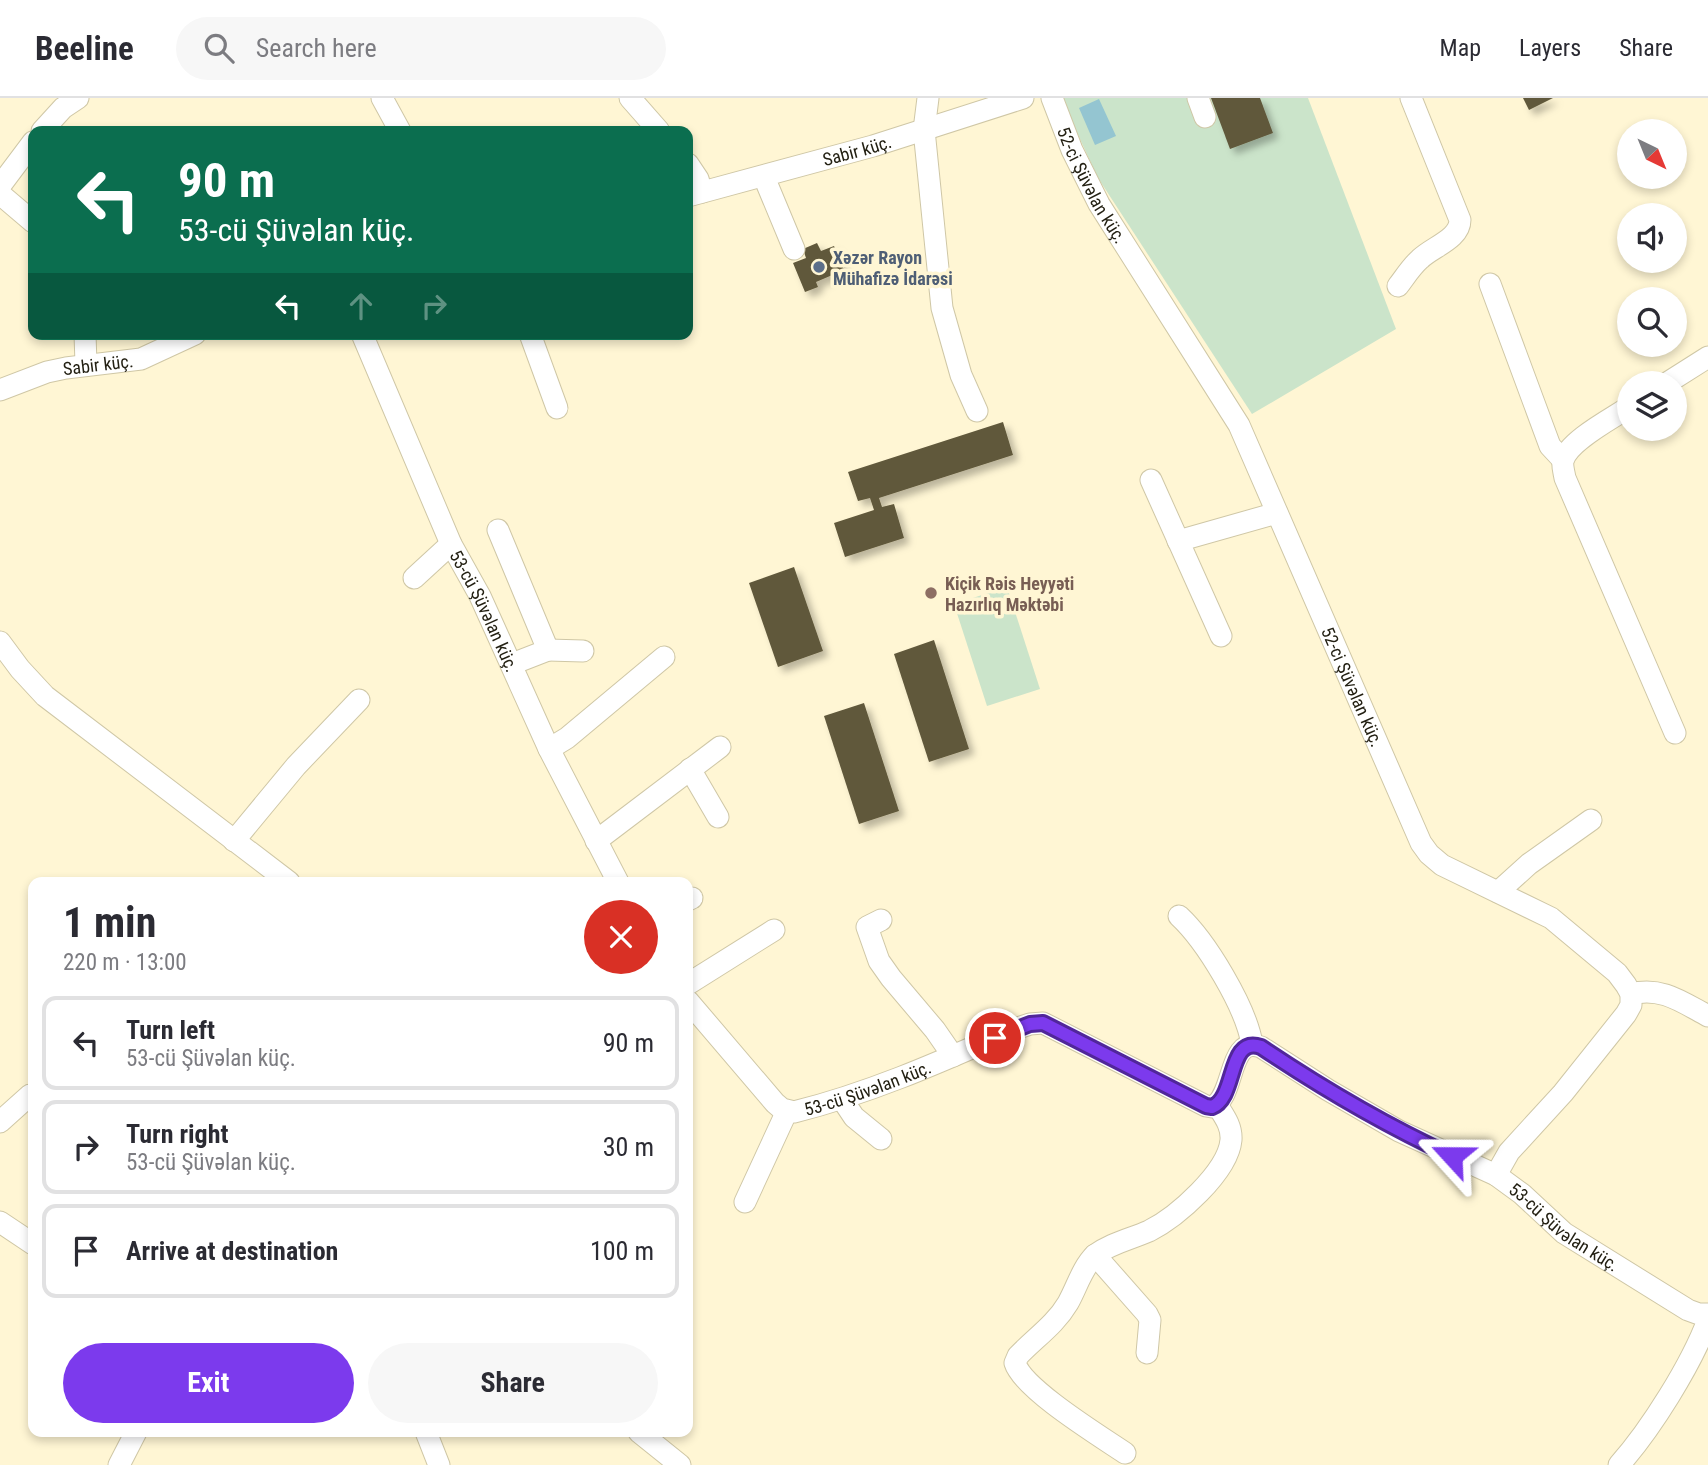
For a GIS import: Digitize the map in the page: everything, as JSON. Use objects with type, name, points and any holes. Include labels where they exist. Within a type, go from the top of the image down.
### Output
[{"type":"street","points":[[47,126],[64,107],[78,98]]},
{"type":"street","points":[[382,98],[397,126]]},
{"type":"street","points":[[630,98],[655,126]]},
{"type":"street","points":[[928,98],[924,130],[942,308],[961,375],[977,411]]},
{"type":"street","name":"Sabir küç.","points":[[695,194],[764,177],[1023,98]]},
{"type":"street","name":"52-ci Şüvəlan küç.","points":[[1052,98],[1072,150],[1093,192],[1230,409],[1247,442],[1421,843],[1442,865],[1551,918],[1617,973],[1631,994]]},
{"type":"street","points":[[1398,286],[1423,255],[1456,233],[1460,226],[1460,220],[1411,98]]},
{"type":"street","points":[[0,186],[28,149]]},
{"type":"street","points":[[693,172],[698,179],[695,194]]},
{"type":"street","points":[[764,177],[794,249]]},
{"type":"street","points":[[0,194],[28,218]]},
{"type":"street","points":[[1490,284],[1550,446],[1563,460],[1564,478],[1675,733]]},
{"type":"street","points":[[85,340],[86,364]]},
{"type":"street","name":"Sabir küç.","points":[[0,390],[47,372],[86,364],[141,359],[182,340]]},
{"type":"street","name":"53-cü Şüvəlan küç.","points":[[365,340],[451,544],[480,596],[549,749],[615,877]]},
{"type":"street","points":[[532,340],[557,408]]},
{"type":"street","points":[[1686,371],[1708,357]]},
{"type":"street","points":[[1563,460],[1575,444],[1617,415]]},
{"type":"street","points":[[1151,480],[1221,636]]},
{"type":"street","points":[[1178,541],[1277,513]]},
{"type":"street","points":[[498,530],[548,650]]},
{"type":"street","points":[[414,578],[451,544]]},
{"type":"street","points":[[0,642],[45,696],[282,877]]},
{"type":"street","points":[[512,664],[548,650],[583,652]]},
{"type":"street","points":[[549,749],[567,738],[664,657]]},
{"type":"street","points":[[234,841],[304,757],[359,700]]},
{"type":"street","points":[[596,841],[720,747]]},
{"type":"street","points":[[690,769],[718,817]]},
{"type":"street","points":[[1498,892],[1529,864],[1591,820]]},
{"type":"street","points":[[1125,1453],[1082,1424],[1024,1378],[1015,1363],[1026,1348],[1055,1321],[1068,1303],[1087,1262],[1095,1255],[1168,1220],[1218,1170],[1231,1141],[1230,1130],[1217,1105],[1222,1100],[1240,1054],[1246,1046],[1252,1044],[1246,1020],[1205,946],[1179,915]]},
{"type":"street","points":[[881,920],[867,927],[879,961],[953,1056]]},
{"type":"street","points":[[693,981],[774,930]]},
{"type":"street","points":[[1496,1175],[1509,1152],[1555,1103],[1626,1014],[1631,1005],[1631,994],[1652,991],[1667,994],[1708,1016]]},
{"type":"street","name":"53-cü Şüvəlan küç.","points":[[693,1007],[775,1103],[787,1111],[794,1112],[880,1087],[1016,1029],[1043,1023],[1206,1106],[1217,1105]]},
{"type":"street","name":"53-cü Şüvəlan küç.","points":[[1252,1044],[1399,1131],[1496,1175],[1522,1194],[1564,1233],[1688,1310],[1708,1314]]},
{"type":"street","points":[[0,1122],[28,1097]]},
{"type":"street","points":[[842,1099],[854,1118],[881,1139]]},
{"type":"street","points":[[745,1202],[787,1111]]},
{"type":"street","points":[[0,1222],[28,1241]]},
{"type":"street","points":[[1095,1255],[1147,1314],[1150,1320],[1147,1353]]},
{"type":"street","points":[[1619,1465],[1645,1432],[1693,1353],[1708,1320]]},
{"type":"street","points":[[119,1465],[133,1437]]},
{"type":"street","points":[[428,1437],[439,1465]]},
{"type":"street","points":[[645,1437],[675,1463]]},
{"type":"green space","points":[[1061,98],[1308,98],[1396,329],[1252,414],[1098,178]]},
{"type":"green space","points":[[1007,587],[1040,689],[987,706],[954,604]]},
{"type":"water","points":[[1099,99],[1116,136],[1095,145],[1079,108]]},
{"type":"building","points":[[1211,98],[1260,98],[1273,133],[1230,149]]},
{"type":"building","points":[[1523,98],[1553,98],[1529,110]]},
{"type":"building","name":"Xəzər Rayon Mühafizə İdarəsi","points":[[817,243],[821,251],[834,246],[844,270],[816,282],[818,287],[805,292],[793,263],[806,258],[803,249]]},
{"type":"building","points":[[1003,422],[1013,455],[879,498],[882,507],[894,504],[904,538],[845,557],[834,523],[874,510],[870,498],[858,501],[848,472]]},
{"type":"building","points":[[794,567],[823,651],[778,667],[749,583]]},
{"type":"building","points":[[934,640],[969,749],[929,762],[894,654]]},
{"type":"building","points":[[864,703],[899,811],[859,824],[824,716]]},
{"type":"place","name":"Xəzər Rayon Mühafizə İdarəsi","points":[[819,267]]},
{"type":"place","name":"Kiçik Rəis Heyyəti Hazırlıq Məktəbi","points":[[931,593]]},
{"type":"route","points":[[995,1038],[1030,1024],[1054,1026],[1094,1049],[1212,1107],[1222,1100],[1240,1054],[1246,1046],[1252,1044],[1399,1131],[1452,1156]]}]
